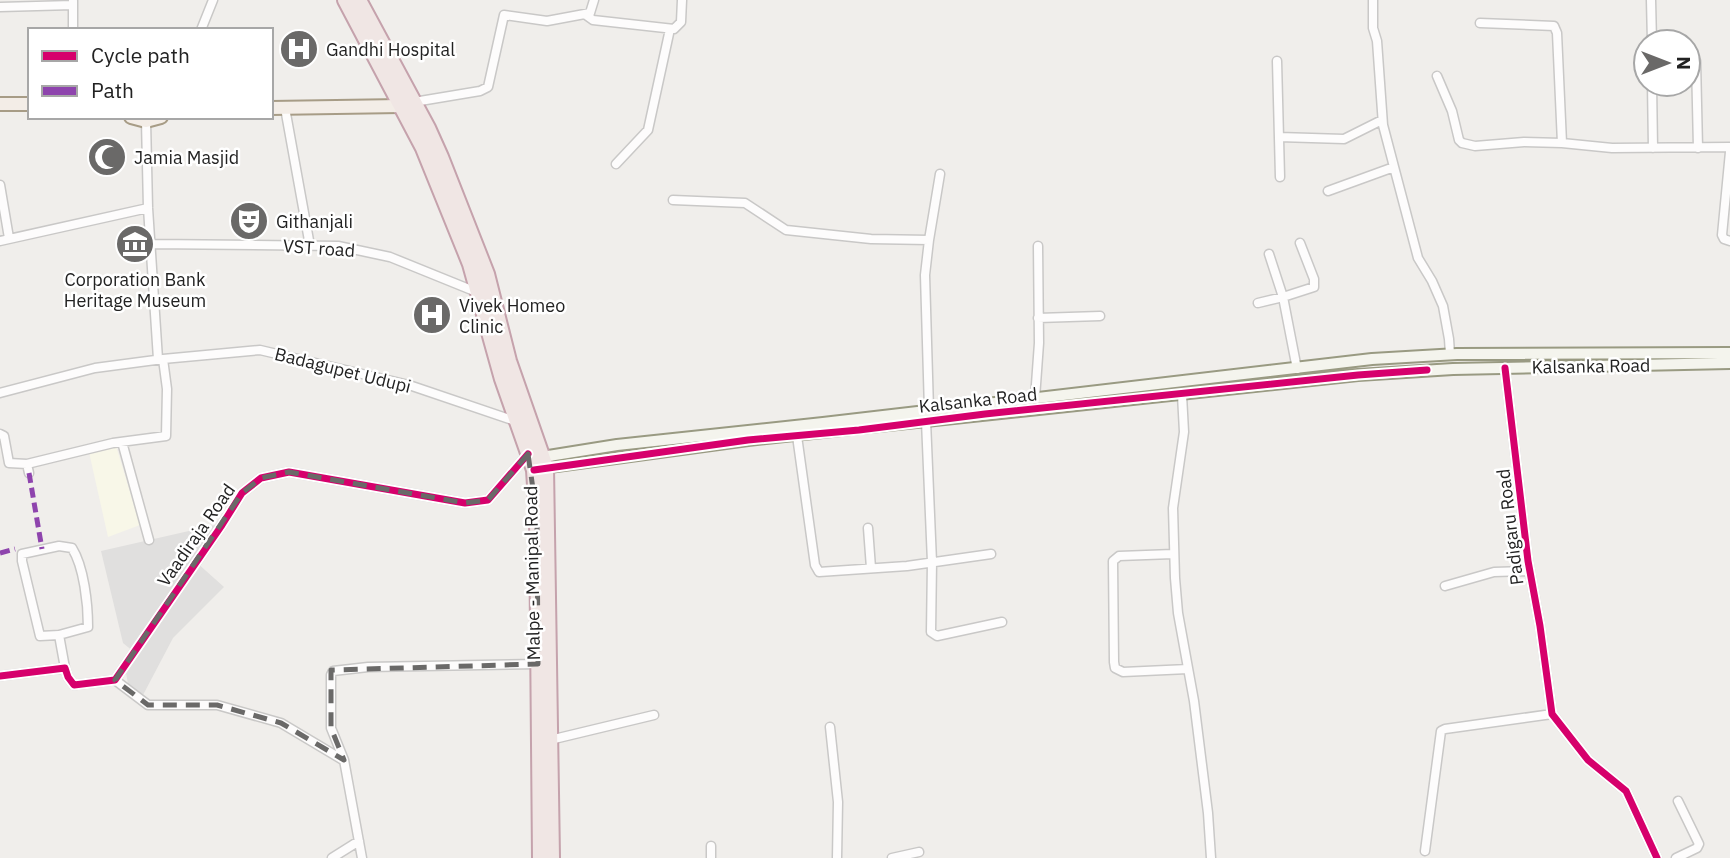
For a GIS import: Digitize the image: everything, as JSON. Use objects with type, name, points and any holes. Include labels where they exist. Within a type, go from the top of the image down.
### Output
[{"type":"highway","name":"Malpe - Manipal Road","points":[[345,0],[441,157],[486,274],[536,461],[550,740],[552,858]]},
{"type":"highway","name":"Malpe - Manipal Road","points":[[359,0],[408,104],[470,264],[502,379],[536,461],[540,858]]},
{"type":"main road","points":[[0,104],[28,104]]},
{"type":"main road","points":[[273,108],[408,104]]},
{"type":"main road","points":[[138,119],[154,119]]},
{"type":"main road","points":[[536,461],[617,445],[928,416],[1035,398],[1372,359],[1450,355],[1730,353]]},
{"type":"main road","name":"Kalsanka Road","points":[[536,461],[797,436],[928,416],[1182,395],[1358,375],[1505,368],[1730,363]]},
{"type":"street","points":[[202,28],[212,0]]},
{"type":"street","points":[[408,104],[480,91],[488,87],[504,16],[547,21],[586,15],[592,9],[594,0]]},
{"type":"street","points":[[586,15],[593,20],[670,29],[678,27],[681,22],[681,0]]},
{"type":"street","points":[[1373,0],[1382,120],[1418,258],[1443,306],[1450,355]]},
{"type":"street","points":[[1651,0],[1651,28]]},
{"type":"street","points":[[0,7],[73,2],[73,28]]},
{"type":"street","points":[[1480,23],[1554,26],[1557,33],[1562,143]]},
{"type":"street","points":[[616,164],[648,130],[670,29]]},
{"type":"street","points":[[1277,61],[1280,177]]},
{"type":"street","points":[[1437,76],[1462,144],[1475,146],[1524,142],[1612,148],[1730,150],[1722,235],[1730,241]]},
{"type":"street","points":[[1652,98],[1653,148]]},
{"type":"street","points":[[1697,98],[1698,148]]},
{"type":"street","points":[[285,108],[310,246]]},
{"type":"street","points":[[1279,137],[1344,139],[1382,120]]},
{"type":"street","points":[[0,434],[4,436],[9,463],[28,469],[121,442],[166,436],[167,389],[160,359],[148,208],[146,121]]},
{"type":"street","points":[[1328,191],[1394,167]]},
{"type":"street","points":[[940,174],[925,275],[932,562],[930,603],[933,635],[1002,622]]},
{"type":"street","points":[[0,184],[4,239],[148,208]]},
{"type":"street","points":[[673,200],[745,203],[786,230],[871,239],[929,240]]},
{"type":"street","points":[[1258,303],[1314,287],[1314,279],[1300,243]]},
{"type":"street","name":"VST road","points":[[151,244],[338,246],[390,257],[480,293]]},
{"type":"street","points":[[1035,398],[1038,246]]},
{"type":"street","points":[[1269,254],[1283,298],[1297,369]]},
{"type":"street","points":[[1038,318],[1100,316]]},
{"type":"street","name":"Badagupet Udupi","points":[[0,393],[95,368],[260,350],[409,385],[518,422]]},
{"type":"street","name":"Padigaru Road","points":[[1505,368],[1530,571],[1552,714]]},
{"type":"street","points":[[1182,395],[1184,432],[1173,508],[1173,554],[1178,613],[1208,813],[1211,858]]},
{"type":"street","points":[[797,436],[815,565],[819,572],[991,554]]},
{"type":"street","points":[[121,442],[149,540]]},
{"type":"street","name":"Vaadiraja Road","points":[[115,680],[242,493],[261,478],[289,472],[465,503],[488,500],[536,461]]},
{"type":"street","points":[[868,528],[872,568]]},
{"type":"street","points":[[59,546],[72,548],[77,556],[88,608],[88,627],[59,635],[40,636],[22,554],[59,546]]},
{"type":"street","points":[[1173,554],[1119,556],[1113,561],[1114,662],[1115,668],[1123,672],[1188,669]]},
{"type":"street","points":[[1445,586],[1494,572],[1530,571]]},
{"type":"street","points":[[59,635],[65,668],[74,685],[115,680],[148,705],[217,705],[281,723],[344,760]]},
{"type":"street","points":[[362,858],[344,760],[331,728],[333,671],[368,667],[538,664]]},
{"type":"street","points":[[0,676],[65,668]]},
{"type":"street","points":[[1425,851],[1441,732],[1446,729],[1552,714],[1588,760],[1623,787],[1657,858]]},
{"type":"street","points":[[550,740],[654,715]]},
{"type":"street","points":[[830,727],[838,802],[837,858]]},
{"type":"street","points":[[1676,858],[1698,848],[1699,844],[1678,801]]},
{"type":"street","points":[[332,858],[359,841]]},
{"type":"street","points":[[710,858],[711,846]]},
{"type":"street","points":[[892,858],[919,852]]},
{"type":"highlighted area","points":[[528,454],[537,517],[538,664],[331,670],[331,728],[344,760],[281,723],[217,705],[148,705],[115,680],[242,493],[261,478],[289,472],[465,503],[488,500]]},
{"type":"shaded area","points":[[116,446],[140,525],[108,537],[89,452]]},
{"type":"shaded area","points":[[224,523],[196,562],[224,587],[173,638],[143,695],[128,684],[125,667],[134,652],[123,643],[101,551]]},
{"type":"marked path","points":[[29,473],[42,549]]},
{"type":"marked path","points":[[0,553],[15,549]]},
{"type":"cycle path","points":[[1505,368],[1528,561],[1552,714],[1588,760],[1626,791],[1657,858]]},
{"type":"cycle path","points":[[534,470],[748,440],[1358,375],[1427,370]]},
{"type":"cycle path","points":[[0,676],[65,668],[74,685],[115,680],[242,493],[261,478],[289,472],[465,503],[488,500],[528,454]]},
{"type":"place","name":"Gandhi Hospital","points":[[299,49]]},
{"type":"place","name":"Jamia Masjid","points":[[107,157]]},
{"type":"place","name":"Githanjali","points":[[249,221]]},
{"type":"place","name":"Corporation Bank Heritage Museum","points":[[135,244]]},
{"type":"place","name":"Vivek Homeo Clinic","points":[[432,315]]}]
